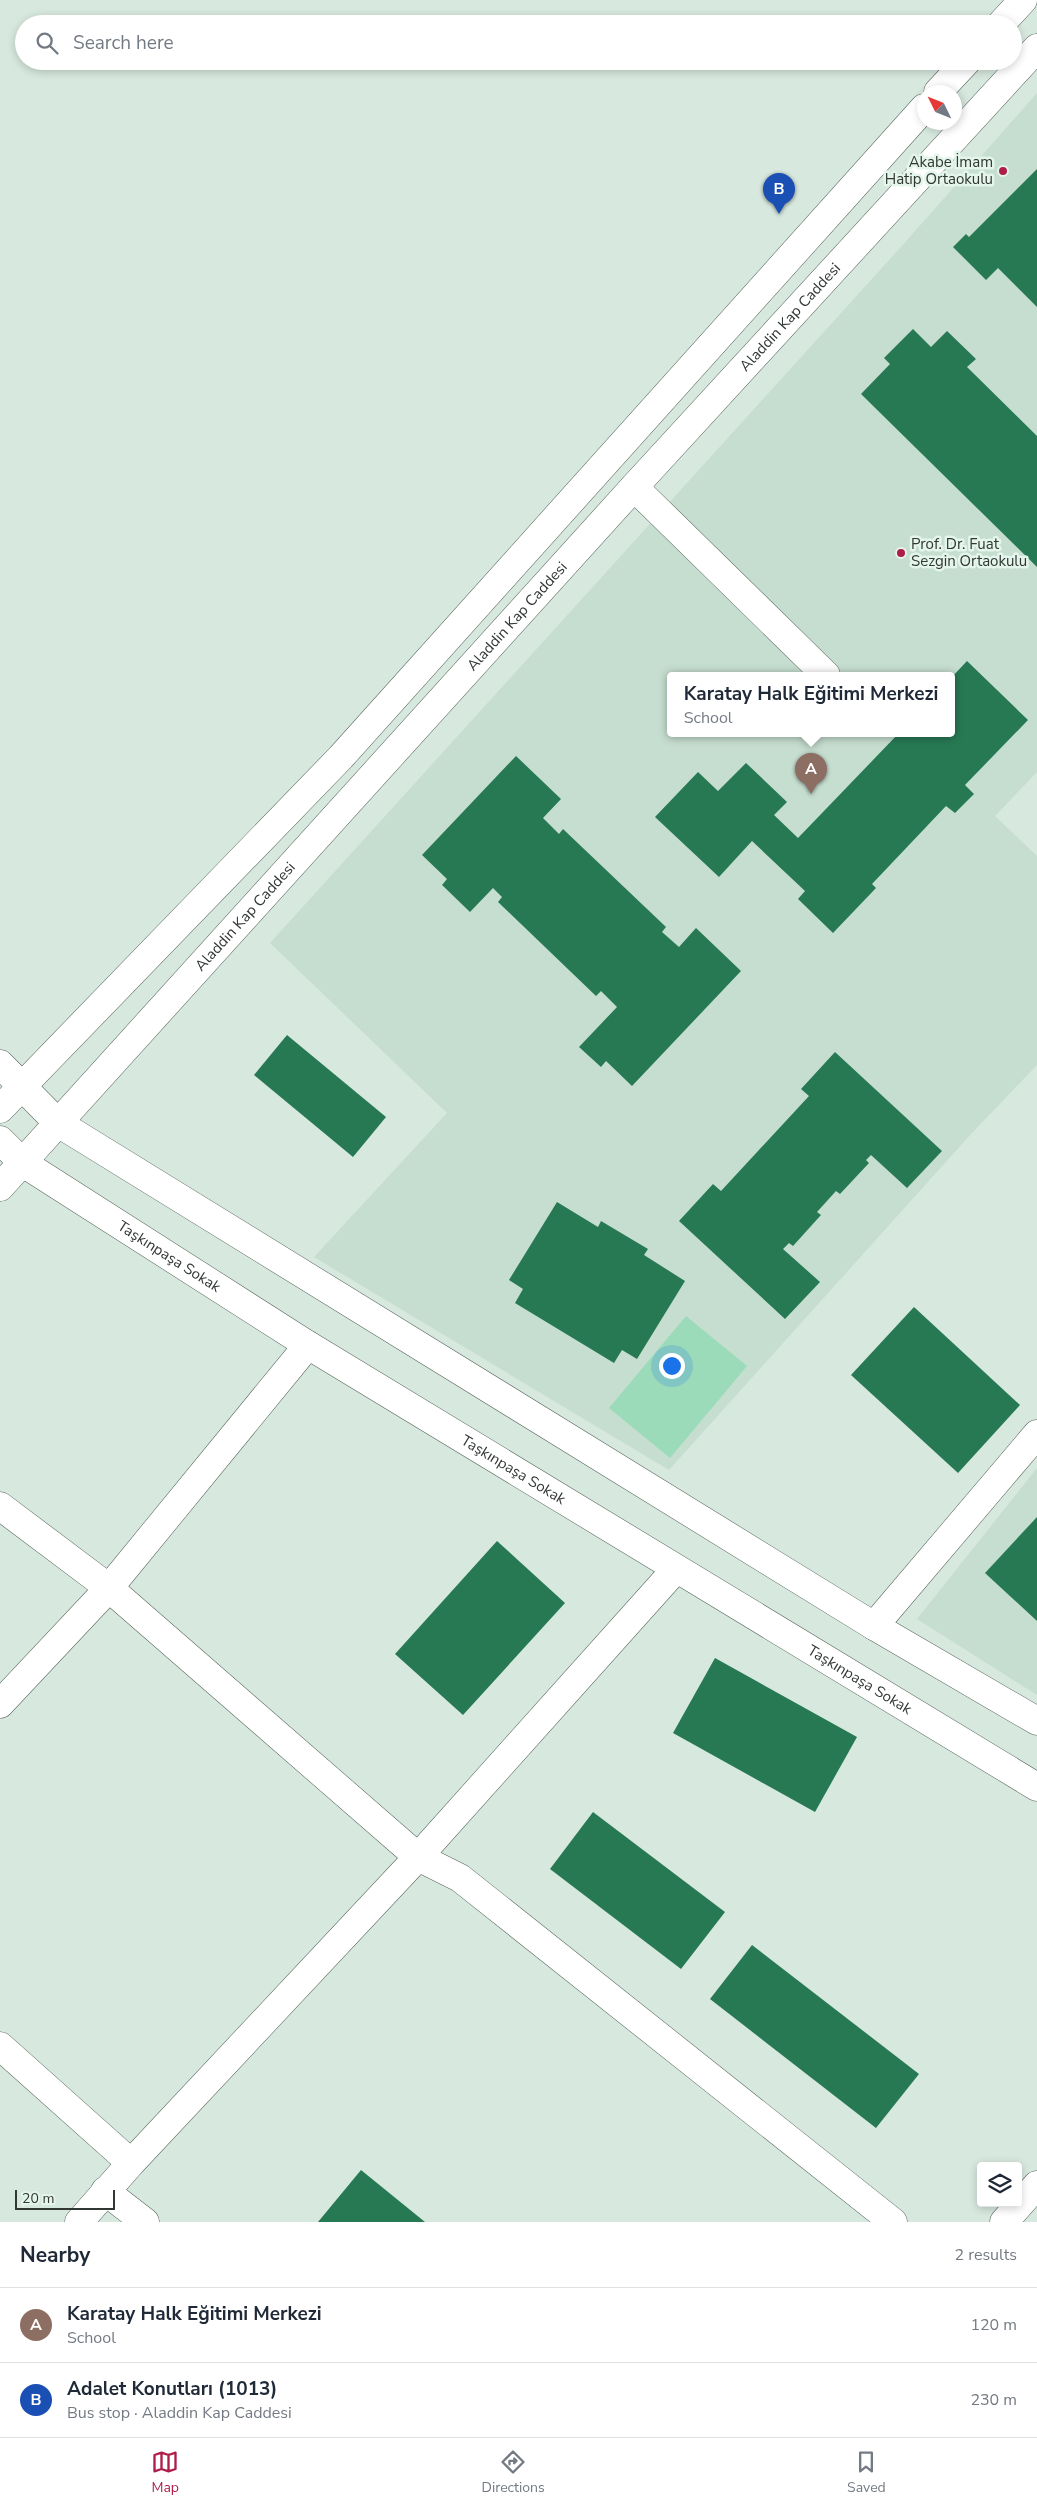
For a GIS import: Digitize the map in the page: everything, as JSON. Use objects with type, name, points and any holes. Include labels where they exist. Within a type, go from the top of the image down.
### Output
[{"type":"street","points":[[1009,15],[1023,0]]},
{"type":"street","name":"Aladdin Kap Caddesi","points":[[1022,64],[1037,48]]},
{"type":"street","points":[[945,85],[959,70]]},
{"type":"street","name":"Aladdin Kap Caddesi","points":[[0,1187],[634,487],[1017,70]]},
{"type":"street","points":[[0,1109],[341,757],[917,116]]},
{"type":"street","points":[[634,487],[823,672]]},
{"type":"street","points":[[0,1064],[58,1123],[874,1626],[1037,1721]]},
{"type":"street","name":"Taşkınpaşa Sokak","points":[[0,1140],[23,1163],[308,1345],[1037,1786]]},
{"type":"street","points":[[0,1704],[109,1588],[308,1345]]},
{"type":"street","points":[[874,1626],[1037,1434]]},
{"type":"street","points":[[0,1506],[109,1588],[418,1857],[460,1878],[892,2222]]},
{"type":"street","points":[[80,2222],[105,2191],[418,1857],[676,1568]]},
{"type":"street","points":[[0,2046],[131,2163]]},
{"type":"street","points":[[1004,2222],[1037,2185]]},
{"type":"street","points":[[105,2191],[145,2222]]},
{"type":"shaded area","points":[[1037,93],[1037,772],[995,816],[1037,856],[1037,1065],[971,1134],[669,1470],[314,1257],[447,1113],[270,943],[900,248]]},
{"type":"shaded area","points":[[1037,1468],[1037,1695],[917,1619]]},
{"type":"green space","points":[[686,1316],[747,1366],[670,1458],[609,1408]]},
{"type":"building","points":[[1037,169],[1037,307],[998,268],[986,280],[953,247],[966,234],[969,237]]},
{"type":"building","points":[[913,329],[931,347],[947,331],[976,359],[967,367],[1037,436],[1037,567],[861,394],[890,364],[884,358]]},
{"type":"building","points":[[967,661],[1028,720],[965,785],[974,794],[955,813],[946,806],[872,884],[876,888],[833,933],[798,899],[805,891],[752,841],[719,877],[655,817],[698,772],[718,791],[746,763],[787,802],[774,815],[798,838],[895,737],[955,737],[955,674]]},
{"type":"building","points":[[516,756],[561,799],[543,818],[559,834],[563,829],[666,927],[662,932],[679,947],[696,928],[741,971],[632,1086],[606,1061],[601,1067],[579,1047],[617,1007],[601,991],[596,996],[498,902],[502,897],[493,888],[470,912],[442,885],[447,879],[422,855]]},
{"type":"building","points":[[287,1035],[386,1117],[353,1157],[254,1075]]},
{"type":"building","points":[[835,1052],[942,1151],[907,1188],[871,1155],[866,1160],[869,1163],[840,1194],[836,1191],[817,1212],[821,1215],[793,1246],[789,1243],[783,1249],[820,1282],[785,1319],[679,1221],[713,1184],[721,1191],[809,1096],[801,1089]]},
{"type":"building","points":[[557,1202],[598,1227],[601,1221],[648,1249],[644,1255],[685,1281],[637,1359],[622,1350],[614,1363],[515,1303],[523,1289],[509,1280]]},
{"type":"building","points":[[914,1307],[1020,1405],[958,1473],[851,1375]]},
{"type":"building","points":[[1037,1517],[1037,1621],[985,1573]]},
{"type":"building","points":[[497,1541],[565,1603],[463,1715],[395,1654]]},
{"type":"building","points":[[715,1658],[857,1737],[815,1812],[673,1733]]},
{"type":"building","points":[[593,1812],[725,1912],[681,1969],[550,1869]]},
{"type":"building","points":[[752,1945],[919,2074],[876,2128],[710,1999]]},
{"type":"building","points":[[361,2170],[425,2222],[318,2222]]},
{"type":"place","name":"Akabe İmam Hatip Ortaokulu","points":[[1003,171]]},
{"type":"place","name":"Adalet Konutları (1013)","points":[[779,214]]},
{"type":"place","name":"Prof. Dr. Fuat Sezgin Ortaokulu","points":[[901,553]]},
{"type":"place","name":"Karatay Halk Eğitimi Merkezi","points":[[811,794]]}]
